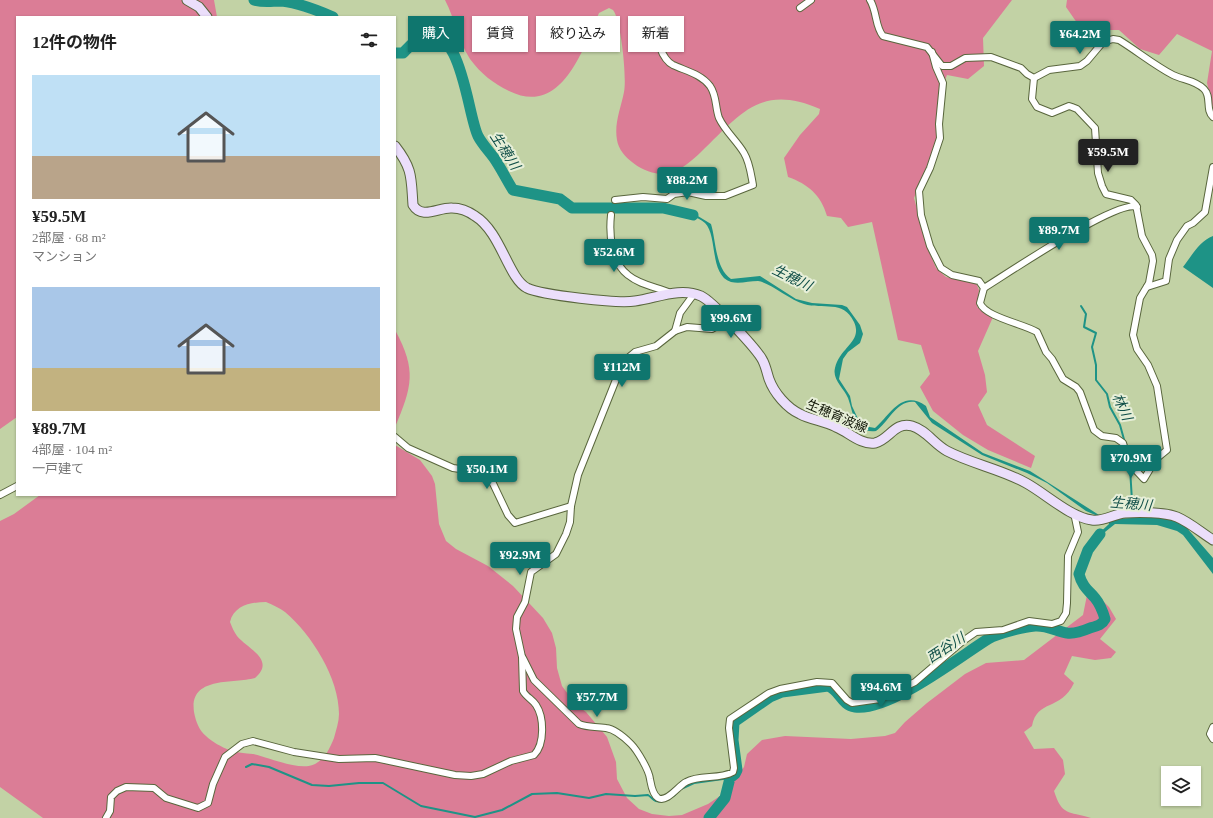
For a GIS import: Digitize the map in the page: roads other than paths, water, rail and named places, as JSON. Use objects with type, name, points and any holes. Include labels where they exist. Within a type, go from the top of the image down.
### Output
[{"type":"main road","points":[[187,0],[198,7],[207,16]]},
{"type":"main road","name":"生穂育波線","points":[[396,147],[406,160],[410,170],[413,205],[415,209],[422,213],[427,213],[452,208],[463,210],[478,217],[496,238],[517,279],[527,288],[559,295],[620,302],[634,302],[672,294],[694,294],[711,302],[760,356],[769,380],[777,395],[797,413],[838,427],[858,440],[869,443],[882,440],[896,428],[903,425],[912,426],[921,430],[946,450],[970,462],[1025,483],[1074,513],[1091,520],[1140,513],[1176,516],[1213,540]]},
{"type":"street","points":[[800,8],[811,0]]},
{"type":"street","points":[[870,0],[874,7],[879,30],[883,36],[923,45],[932,52],[942,66],[952,66],[965,58],[991,57],[1021,68],[1034,78]]},
{"type":"street","points":[[1034,78],[1049,70],[1080,66],[1087,61],[1103,42],[1112,39],[1119,40],[1173,75],[1197,83],[1203,88],[1208,96],[1209,112],[1213,117]]},
{"type":"street","points":[[615,200],[643,197],[667,199],[674,194],[688,192],[706,196],[725,196],[753,185],[746,157],[720,119],[713,92],[708,85],[694,73],[671,64],[663,52]]},
{"type":"street","points":[[932,52],[936,67],[943,83],[939,124],[940,138],[930,168],[919,191],[921,215],[930,246],[941,268],[952,275],[979,281],[984,288]]},
{"type":"street","points":[[1034,78],[1032,99],[1037,107],[1052,113],[1071,106],[1094,126],[1096,134],[1098,173],[1105,193],[1131,200],[1137,207],[1142,236],[1150,250],[1153,261],[1147,287],[1140,298],[1133,331],[1133,340],[1151,371],[1157,386],[1167,450],[1156,460],[1144,480],[1130,465],[1123,443],[1116,438],[1102,436],[1093,428],[1080,392],[1076,387],[1063,379],[1052,359],[1046,352],[1039,333],[983,308],[980,303],[984,288],[1092,222],[1126,206],[1137,207]]},
{"type":"street","points":[[1147,287],[1166,281],[1169,259],[1177,240],[1187,226],[1196,221],[1205,212],[1213,167]]},
{"type":"street","points":[[611,215],[610,237],[622,268],[628,275],[637,280],[672,294]]},
{"type":"street","points":[[675,331],[680,313],[694,294]]},
{"type":"street","points":[[106,818],[110,810],[112,797],[117,791],[126,787],[154,788],[166,798],[198,808],[208,802],[213,784],[225,757],[242,744],[253,741],[294,752],[339,759],[375,758],[455,775],[471,776],[483,774],[504,764],[534,756],[540,746],[541,724],[537,706],[523,691],[522,657],[516,623],[525,602],[529,577],[534,569],[556,554],[570,522],[571,506],[578,475],[623,362],[637,351],[656,346],[675,331],[687,327],[712,329],[728,320]]},
{"type":"street","points":[[396,438],[408,448],[453,468],[488,473],[508,515],[515,523],[571,506]]},
{"type":"street","points":[[0,495],[16,487]]},
{"type":"street","points":[[522,657],[535,682],[579,724],[587,728],[609,728],[632,744],[642,759],[656,796],[660,798],[667,797],[688,781],[726,775],[733,772],[734,768],[729,728],[730,720],[770,693],[786,688],[827,682],[835,685],[847,700],[852,703],[880,699],[915,682],[963,641],[976,632],[1003,630],[1023,622],[1038,621],[1052,624],[1061,621],[1066,613],[1068,556],[1078,532],[1074,513]]},
{"type":"street","points":[[1213,727],[1210,734],[1213,739]]},
{"type":"water","points":[[676,208],[688,210],[711,224],[719,261],[726,274],[731,279],[760,276],[796,299],[812,303],[842,305],[847,307],[860,325],[863,334],[860,343],[848,352],[843,359],[839,379],[850,396],[852,406],[859,421],[864,426],[875,428],[898,405],[910,400],[918,401],[926,406],[930,417],[983,453],[1030,471],[1099,515],[1113,519],[1149,517],[1176,520],[1186,527],[1213,558],[1213,574],[1183,535],[1177,531],[1157,525],[1115,524],[1100,536],[1092,545],[1091,544],[1095,537],[1109,524],[1109,521],[1086,511],[1047,483],[1027,473],[982,455],[932,423],[915,402],[903,404],[893,412],[876,431],[863,429],[853,415],[848,398],[835,376],[835,368],[841,355],[856,335],[854,322],[849,315],[844,310],[838,308],[811,306],[798,302],[763,282],[734,283],[724,278],[719,272],[709,229],[705,223]]},
{"type":"water","points":[[1213,236],[1213,288],[1183,267],[1199,245]]},
{"type":"waterway","name":"生穂川","points":[[254,0],[295,3],[331,16]]},
{"type":"waterway","name":"生穂川","points":[[396,53],[403,53],[421,37],[435,35],[446,42],[454,55],[461,72],[478,136],[497,162],[513,190],[560,199],[572,208],[663,208],[693,215]]},
{"type":"waterway","name":"林川","points":[[1081,306],[1086,314],[1084,327],[1096,333],[1092,347],[1096,365],[1096,380],[1107,394],[1110,407],[1120,425],[1125,443]]},
{"type":"waterway","name":"林川","points":[[1130,468],[1132,501],[1138,509]]},
{"type":"waterway","name":"西谷川","points":[[709,818],[725,798],[730,778],[737,770],[733,740],[734,722],[770,697],[782,692],[828,686],[832,688],[843,701],[850,706],[869,706],[886,701],[923,682],[988,639],[998,635],[1035,626],[1043,626],[1067,633],[1073,633],[1101,624],[1105,619],[1101,608],[1097,600],[1084,585],[1079,574],[1088,550],[1100,534]]},
{"type":"waterway","points":[[246,767],[252,764],[269,767],[312,785],[329,786],[359,783],[383,783],[421,806],[475,817],[502,810],[532,794],[557,793],[589,798],[606,794],[635,796],[648,795],[656,801],[663,801]]},
{"type":"waterway","points":[[681,789],[694,783],[730,778]]},
{"type":"waterway","points":[[667,800],[675,795]]}]
